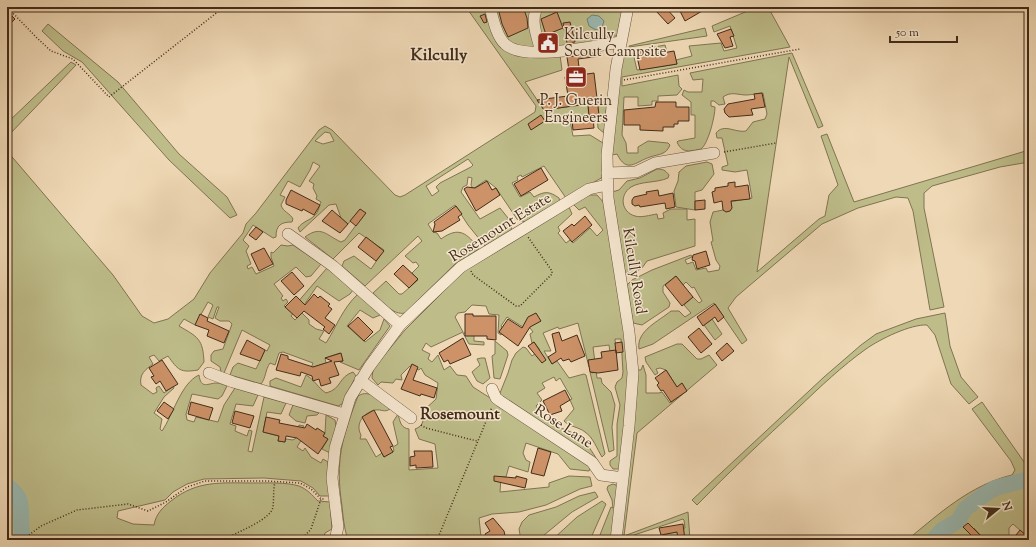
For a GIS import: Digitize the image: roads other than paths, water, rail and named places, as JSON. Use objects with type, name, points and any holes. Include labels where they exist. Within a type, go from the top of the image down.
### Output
[{"type":"street","points":[[490,7],[498,32],[504,43],[515,50],[541,52],[620,42]]},
{"type":"street","points":[[538,7],[534,12],[535,26],[541,52]]},
{"type":"street","name":"Kilcully Road","points":[[616,540],[629,426],[632,358],[607,185],[607,173],[608,139],[614,82],[620,42],[628,7]]},
{"type":"street","points":[[607,173],[636,172],[655,163],[720,153]]},
{"type":"street","name":"Rosemount Estate","points":[[335,540],[338,526],[332,478],[334,457],[344,414],[360,380],[400,325],[450,276],[475,257],[590,189],[607,185]]},
{"type":"street","points":[[288,234],[333,266],[400,325]]},
{"type":"street","points":[[209,373],[233,382],[344,414]]},
{"type":"street","points":[[360,380],[411,418]]},
{"type":"street","name":"Rose Lane","points":[[494,394],[592,462],[601,475],[623,478]]},
{"type":"water","points":[[592,15],[599,16],[604,21],[602,27],[596,30],[589,26],[587,19]]},
{"type":"waterway","points":[[933,540],[942,530],[958,521],[965,509],[995,488],[1029,479]]},
{"type":"waterway","points":[[7,486],[14,491],[18,497],[24,540]]},
{"type":"place","name":"Kilcully Scout Campsite","points":[[548,43]]},
{"type":"place","name":"P. J. Guerin Engineers","points":[[576,77]]},
{"type":"district","name":"Kilcully","points":[[439,54]]},
{"type":"district","name":"Rosemount","points":[[460,413]]}]
